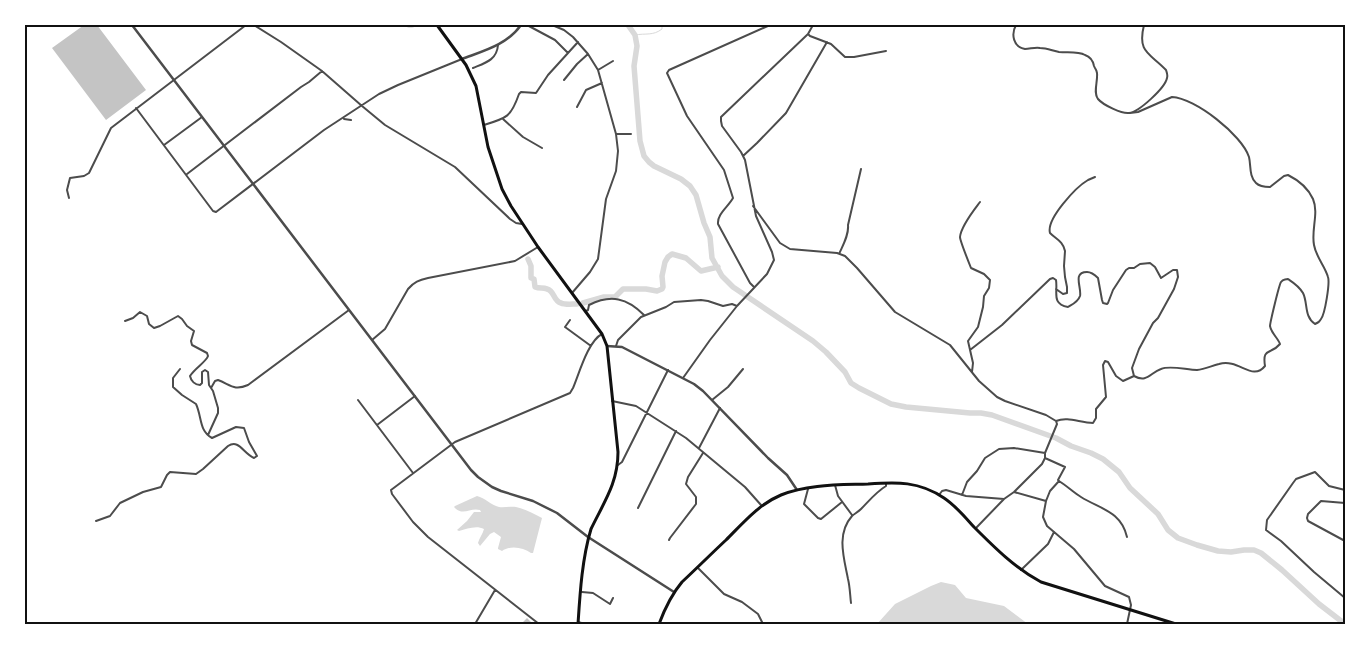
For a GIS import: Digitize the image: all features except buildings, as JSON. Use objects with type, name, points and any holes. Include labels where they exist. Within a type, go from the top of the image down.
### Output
[{"type":"main road","points":[[437,25],[462,59],[476,86],[488,147],[502,189],[522,224],[602,334],[606,346],[618,465],[615,480],[588,537],[578,623]]},
{"type":"main road","points":[[659,624],[674,592],[745,520],[777,497],[808,488],[836,485],[904,483],[920,486],[939,495],[953,505],[1011,562],[1036,579],[1051,586],[1176,624]]},
{"type":"street","points":[[132,25],[471,470],[486,483],[500,491],[533,500],[545,506],[588,537],[674,592]]},
{"type":"street","points":[[69,198],[67,190],[70,178],[84,176],[89,173],[109,130],[246,25]]},
{"type":"street","points":[[254,25],[322,71],[391,130],[448,162],[510,219],[516,224],[522,224]]},
{"type":"street","points":[[136,108],[213,211],[216,212],[324,130],[379,94],[498,45],[512,36],[520,25]]},
{"type":"street","points":[[527,25],[555,40],[568,53]]},
{"type":"street","points":[[552,25],[564,30],[578,42],[598,70],[616,134],[618,151],[618,166],[606,199],[600,254],[596,264],[572,293]]},
{"type":"street","points":[[754,288],[718,224],[717,219],[733,198],[726,175],[687,116],[667,73],[669,70],[770,25]]},
{"type":"street","points":[[683,378],[737,306],[767,274],[774,260],[753,206],[743,156],[722,126],[720,122],[721,117],[808,34],[813,25]]},
{"type":"street","points":[[970,350],[1002,325],[1050,279],[1056,280],[1056,297],[1060,304],[1068,307],[1074,304],[1080,295],[1079,278],[1083,273],[1090,273],[1098,278],[1102,300],[1107,304],[1118,282],[1129,268],[1150,263],[1155,267],[1161,278],[1173,270],[1177,270],[1178,276],[1174,289],[1139,349],[1132,368],[1134,376],[1144,379],[1166,368],[1194,370],[1225,362],[1233,363],[1252,372],[1261,371],[1265,366],[1264,357],[1266,353],[1280,344],[1270,325],[1279,286],[1282,281],[1288,279],[1298,286],[1303,294],[1309,318],[1315,324],[1320,322],[1323,317],[1329,280],[1314,245],[1314,202],[1308,191],[1297,180],[1288,175],[1270,187],[1256,184],[1252,178],[1248,156],[1242,146],[1216,119],[1204,110],[1178,97],[1172,97],[1138,112],[1122,113],[1098,99],[1096,94],[1097,71],[1089,57],[1082,53],[1021,47],[1013,38],[1013,30],[1016,25]]},
{"type":"street","points":[[1130,113],[1141,107],[1159,91],[1167,78],[1166,70],[1151,57],[1144,47],[1141,38],[1144,25]]},
{"type":"street","points":[[808,34],[827,42],[845,58],[886,51]]},
{"type":"street","points":[[484,126],[503,120],[511,112],[518,94],[524,91],[536,93],[548,75],[578,42]]},
{"type":"street","points":[[743,156],[786,113],[827,42]]},
{"type":"street","points":[[473,68],[493,59],[498,50],[498,45]]},
{"type":"street","points":[[564,80],[588,54]]},
{"type":"street","points":[[598,70],[613,61]]},
{"type":"street","points":[[186,174],[310,82],[322,71]]},
{"type":"street","points":[[577,107],[586,90],[602,83]]},
{"type":"street","points":[[164,145],[202,116]]},
{"type":"street","points":[[343,118],[351,120]]},
{"type":"street","points":[[503,120],[522,137],[542,148]]},
{"type":"street","points":[[616,134],[631,134]]},
{"type":"street","points":[[840,254],[849,230],[848,225],[861,170]]},
{"type":"street","points":[[1056,290],[1062,294],[1065,294],[1068,290],[1065,278],[1065,250],[1061,241],[1050,233],[1049,226],[1057,212],[1074,191],[1095,177]]},
{"type":"street","points":[[972,372],[973,363],[968,341],[978,327],[984,296],[989,288],[990,280],[984,274],[971,268],[960,237],[962,229],[971,213],[980,202]]},
{"type":"street","points":[[753,206],[775,238],[785,247],[840,254],[848,259],[891,307],[906,319],[946,342],[972,372],[998,397],[1005,401],[1046,415],[1056,421],[1067,418],[1092,423],[1095,421],[1096,409],[1106,397],[1103,365],[1105,361],[1108,362],[1120,380],[1126,380],[1134,376]]},
{"type":"street","points":[[372,340],[385,329],[408,289],[419,280],[515,261],[538,247]]},
{"type":"street","points":[[586,311],[589,305],[602,299],[615,299],[627,302],[644,315]]},
{"type":"street","points":[[616,346],[618,340],[644,315],[678,301],[708,301],[723,306],[732,304],[737,306]]},
{"type":"street","points":[[211,388],[218,380],[233,388],[248,385],[349,310]]},
{"type":"street","points":[[125,321],[133,318],[140,312],[147,316],[149,324],[154,328],[178,316],[194,331],[191,341],[192,345],[207,353],[208,356],[191,374],[191,380],[200,385],[202,383],[202,372],[205,370],[208,372],[209,384],[218,408],[218,413],[208,435]]},
{"type":"street","points":[[570,320],[565,327],[591,346]]},
{"type":"street","points":[[537,624],[420,530],[392,494],[391,490],[452,444],[570,393],[591,346],[598,336],[602,334]]},
{"type":"street","points":[[606,346],[616,346],[629,350],[683,378],[703,391],[787,475],[797,490]]},
{"type":"street","points":[[712,400],[728,387],[743,369]]},
{"type":"street","points":[[96,521],[110,516],[120,503],[143,492],[161,487],[170,472],[189,474],[198,472],[232,443],[239,445],[251,457],[257,456],[244,428],[232,428],[215,438],[210,438],[203,431],[196,404],[182,395],[173,386],[173,378],[180,370]]},
{"type":"street","points":[[618,465],[622,462],[668,370]]},
{"type":"street","points":[[377,425],[415,396]]},
{"type":"street","points":[[358,400],[413,473]]},
{"type":"street","points":[[612,401],[632,405],[676,431],[745,487],[762,506]]},
{"type":"street","points":[[699,449],[720,408]]},
{"type":"street","points":[[976,528],[1004,499],[1037,470],[1045,458],[1045,453],[1057,424],[1056,421]]},
{"type":"street","points":[[638,508],[676,431]]},
{"type":"street","points":[[962,495],[968,482],[985,458],[999,448],[1014,448],[1045,453]]},
{"type":"street","points":[[669,540],[696,504],[696,497],[686,484],[688,477],[703,453]]},
{"type":"street","points":[[1045,458],[1065,467],[1046,501],[1043,517],[1045,522],[1074,549],[1105,586],[1129,596],[1127,624]]},
{"type":"street","points":[[1345,490],[1326,485],[1315,472],[1296,479],[1266,522],[1267,531],[1281,541],[1345,598]]},
{"type":"street","points":[[1058,481],[1082,498],[1108,510],[1125,527],[1127,537]]},
{"type":"street","points":[[851,602],[842,540],[844,528],[852,516],[886,486],[886,483]]},
{"type":"street","points":[[836,485],[838,496],[852,516]]},
{"type":"street","points":[[808,488],[804,504],[818,518],[821,519],[842,502]]},
{"type":"street","points":[[939,495],[942,491],[946,490],[972,497],[1004,499]]},
{"type":"street","points":[[1014,492],[1046,501]]},
{"type":"street","points":[[1345,503],[1321,501],[1307,516],[1308,521],[1345,541]]},
{"type":"street","points":[[1021,570],[1048,544],[1054,532]]},
{"type":"street","points":[[698,568],[724,594],[742,602],[758,614],[763,624]]},
{"type":"street","points":[[476,624],[495,590]]},
{"type":"street","points":[[581,592],[593,593],[610,604],[613,598]]},
{"type":"street","points":[[578,623],[586,624]]},
{"type":"shaded area","points":[[477,496],[496,506],[516,507],[542,518],[533,553],[516,548],[502,551],[498,549],[501,537],[494,532],[480,546],[478,543],[484,529],[478,527],[457,530],[474,512],[481,512],[476,509],[464,512],[454,507]]},
{"type":"shaded area","points":[[941,582],[955,585],[966,598],[1004,606],[1028,624],[877,624],[895,604]]},
{"type":"waterway","points":[[628,25],[635,35],[637,46],[634,66],[640,141],[644,156],[654,166],[681,179],[690,186],[696,195],[710,237],[712,258],[722,276],[733,287],[813,341],[845,372],[851,383],[891,404],[992,415],[1056,438],[1103,459],[1119,472],[1130,488],[1158,514],[1168,530],[1178,538],[1218,551],[1254,550],[1261,553],[1319,604],[1345,624]]},
{"type":"waterway","points":[[635,35],[656,33],[662,29],[662,25]]},
{"type":"waterway","points":[[583,303],[604,297],[615,297],[623,289],[657,291],[662,289],[665,262],[672,254],[686,258],[701,271],[718,267]]},
{"type":"waterway","points":[[528,259],[531,266],[531,278],[534,279],[535,287],[550,290],[558,302],[577,304]]}]
